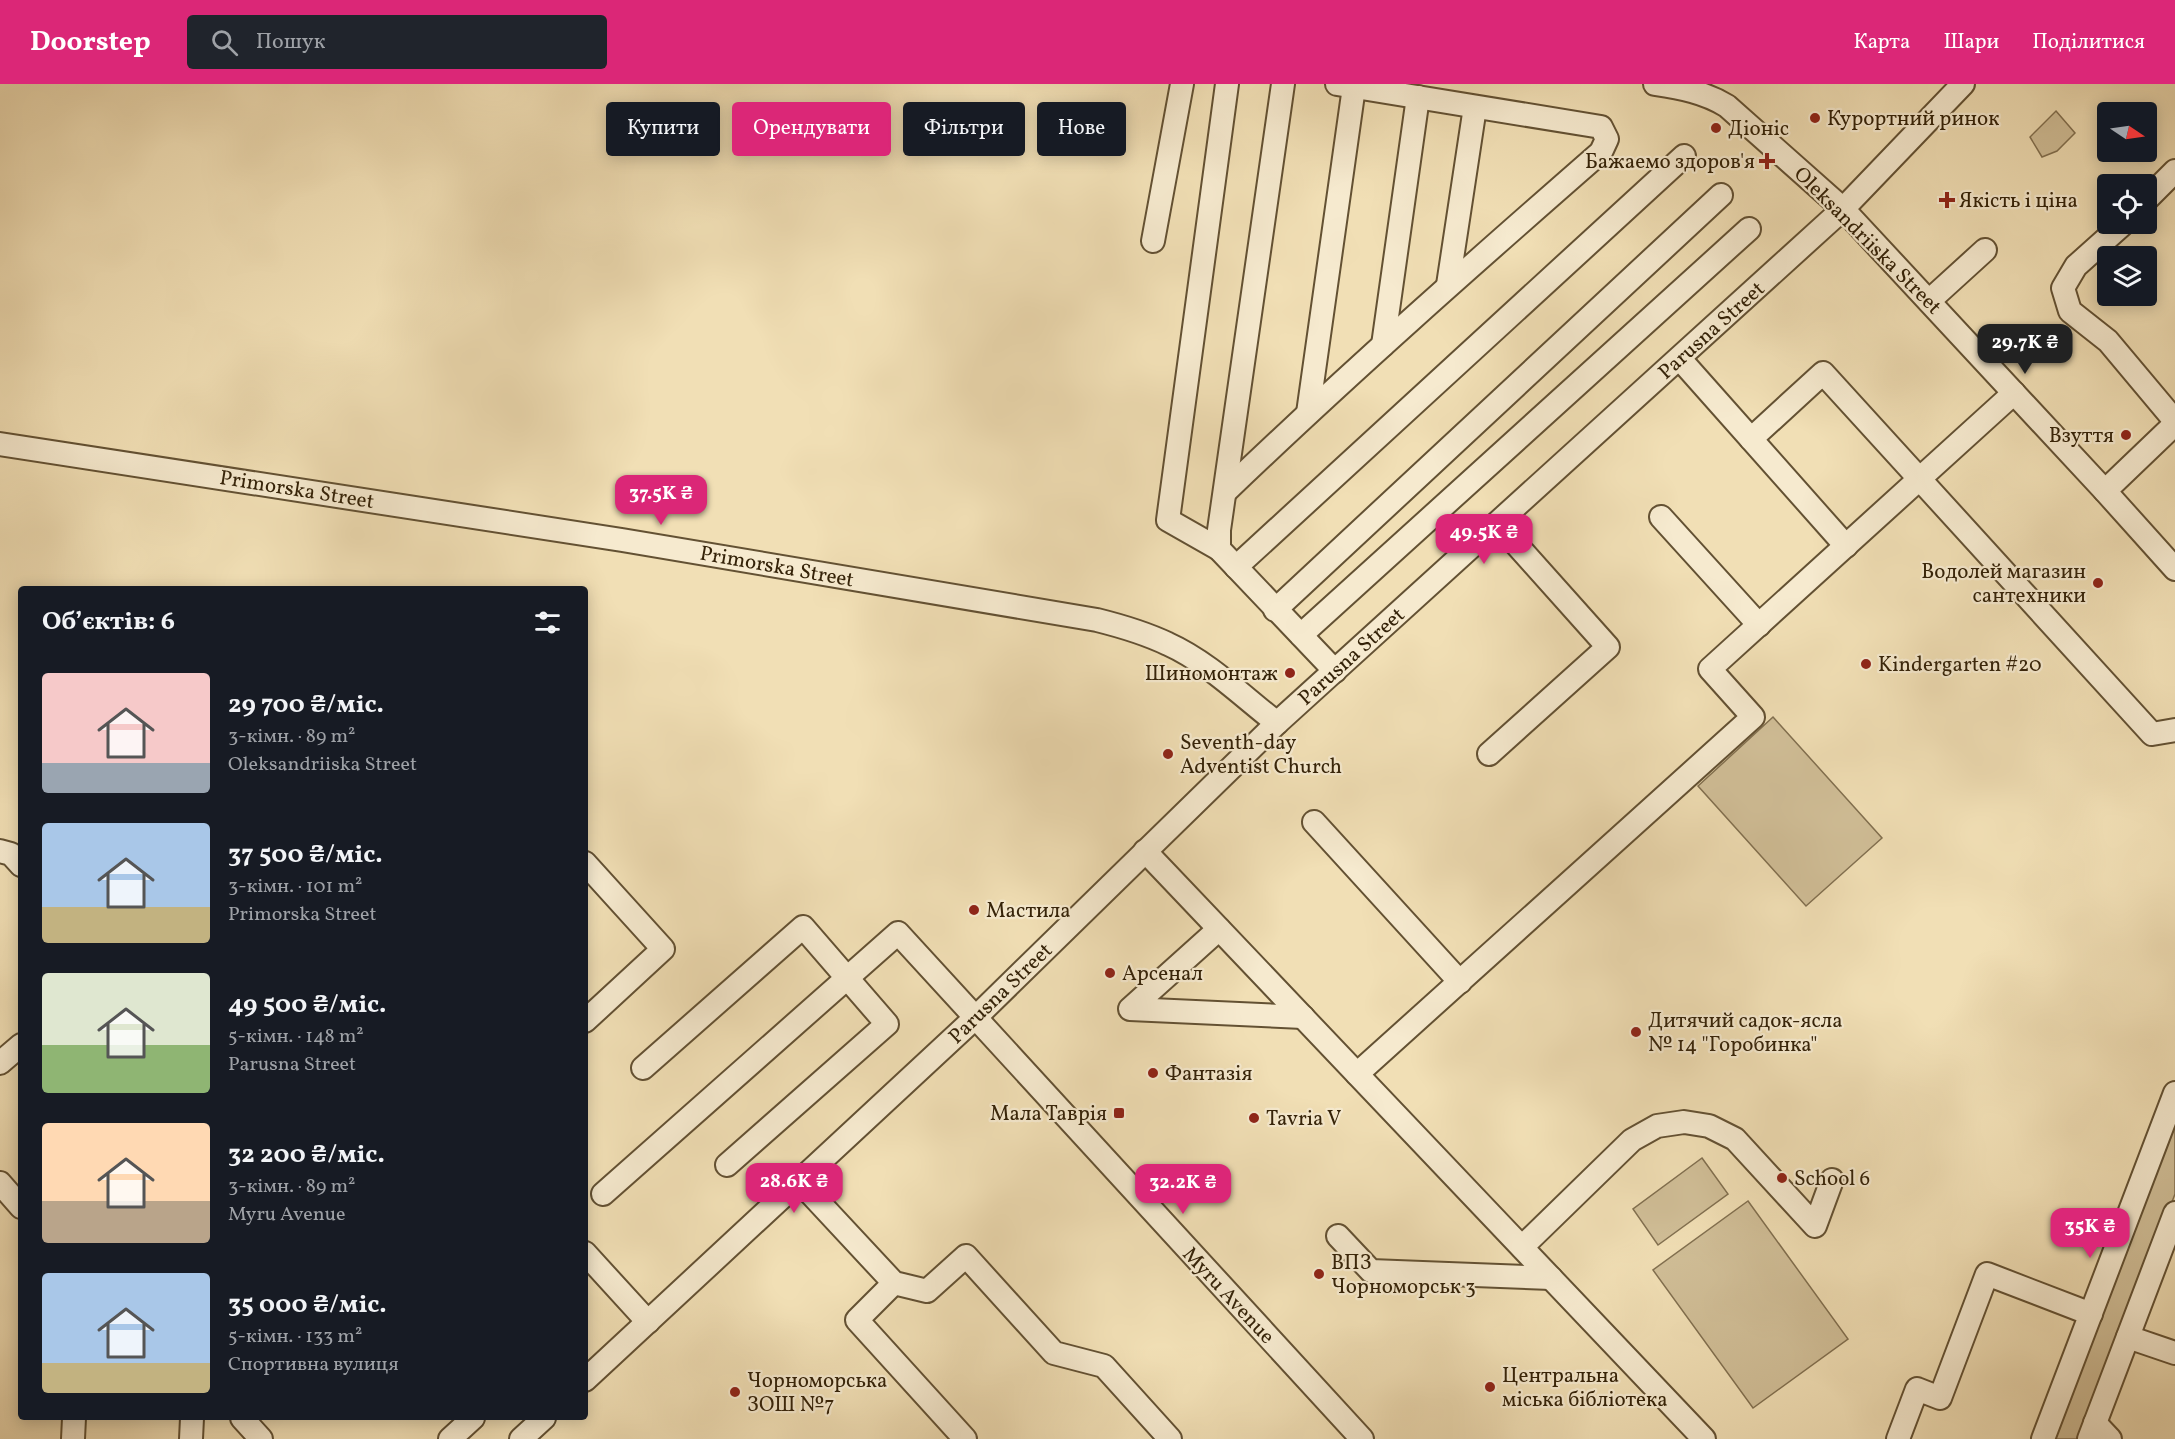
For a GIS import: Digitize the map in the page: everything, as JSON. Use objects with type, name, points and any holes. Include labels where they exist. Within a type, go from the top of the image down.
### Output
[{"type":"street","points":[[1153,241],[1182,84]]},
{"type":"street","points":[[1227,84],[1168,520],[1220,549],[1275,610],[1335,671]]},
{"type":"street","points":[[1220,549],[1219,530],[1283,84]]},
{"type":"street","name":"Oleksandriiska Street","points":[[1655,84],[1686,86],[1711,96],[1727,106],[1843,209],[2175,569]]},
{"type":"street","name":"Parusna Street","points":[[588,1377],[975,1018],[1277,723],[1843,209],[1963,84]]},
{"type":"street","points":[[1225,492],[1308,412],[1448,285],[1601,152],[1607,139],[1601,127],[1346,86],[1308,412]]},
{"type":"street","points":[[1383,345],[1418,97]]},
{"type":"street","points":[[1448,285],[1475,107]]},
{"type":"street","points":[[1236,567],[1684,156]]},
{"type":"street","points":[[2157,189],[2175,171]]},
{"type":"street","points":[[1275,610],[1721,195]]},
{"type":"street","points":[[1301,635],[1749,229]]},
{"type":"street","points":[[2105,491],[2175,422],[2108,340],[2070,311],[2063,288],[2076,267],[2112,234]]},
{"type":"street","points":[[1929,301],[1985,249]]},
{"type":"street","points":[[1680,359],[1846,546]]},
{"type":"street","points":[[1751,439],[1823,373],[2152,734],[2175,730]]},
{"type":"street","points":[[1357,1074],[1753,717],[1710,669],[2014,393]]},
{"type":"street","name":"Primorska Street","points":[[0,444],[622,540],[1097,620],[1130,629],[1169,644],[1200,663],[1277,723]]},
{"type":"street","points":[[1661,517],[1759,625]]},
{"type":"street","points":[[1489,754],[1608,647],[1498,524]]},
{"type":"street","points":[[1314,822],[1460,982]]},
{"type":"street","points":[[1145,851],[1704,1439]]},
{"type":"street","points":[[588,872],[593,888],[663,948],[588,1018]]},
{"type":"street","points":[[643,1068],[803,927],[887,1024],[727,1165]]},
{"type":"street","points":[[1219,929],[1130,1009],[1303,1017]]},
{"type":"street","name":"Myru Avenue","points":[[847,978],[898,933],[1362,1439]]},
{"type":"street","points":[[603,1194],[847,978]]},
{"type":"street","points":[[0,1063],[18,1048]]},
{"type":"street","points":[[2043,1439],[2175,1093]]},
{"type":"street","points":[[1522,1247],[1632,1140],[1658,1126],[1684,1122],[1709,1126],[1735,1138],[1815,1226],[1832,1180]]},
{"type":"street","points":[[799,1181],[894,1283],[927,1291],[966,1257],[1054,1353],[1104,1366],[1170,1439]]},
{"type":"street","points":[[0,1183],[12,1207]]},
{"type":"street","points":[[2098,1434],[2128,1337],[2175,1213]]},
{"type":"street","points":[[1338,1236],[1371,1271],[1551,1278]]},
{"type":"street","points":[[588,1256],[648,1322]]},
{"type":"street","points":[[1898,1439],[1917,1389],[1940,1398],[1987,1274],[2091,1314]]},
{"type":"street","points":[[894,1283],[857,1320],[965,1439]]},
{"type":"street","points":[[2128,1337],[2175,1353]]},
{"type":"street","points":[[73,1439],[74,1420]]},
{"type":"street","points":[[191,1439],[192,1420]]},
{"type":"street","points":[[244,1420],[261,1439]]},
{"type":"street","points":[[450,1439],[471,1420]]},
{"type":"street","points":[[521,1439],[542,1420]]},
{"type":"shaded area","points":[[2056,111],[2075,133],[2057,151],[2042,157],[2030,137]]},
{"type":"shaded area","points":[[1773,717],[1882,838],[1806,906],[1698,786]]},
{"type":"shaded area","points":[[2175,1108],[2175,1194],[2081,1439],[2049,1439]]},
{"type":"shaded area","points":[[1702,1158],[1728,1194],[1658,1245],[1633,1209]]},
{"type":"shaded area","points":[[1748,1201],[1848,1339],[1753,1408],[1653,1270]]},
{"type":"place","name":"Курортний ринок","points":[[1815,118]]},
{"type":"place","name":"Діоніс","points":[[1716,128]]},
{"type":"place","name":"Бажаемо здоров'я","points":[[1767,161]]},
{"type":"place","name":"Якість і ціна","points":[[1947,200]]},
{"type":"place","name":"Взуття","points":[[2126,435]]},
{"type":"place","name":"Водолей магазин сантехники","points":[[2098,583]]},
{"type":"place","name":"Kindergarten #20","points":[[1866,664]]},
{"type":"place","name":"Шиномонтаж","points":[[1290,673]]},
{"type":"place","name":"Seventh-day Adventist Church","points":[[1168,754]]},
{"type":"place","name":"Мастила","points":[[974,910]]},
{"type":"place","name":"Арсенал","points":[[1110,973]]},
{"type":"place","name":"Дитячий садок-ясла № 14 \"Горобинка\"","points":[[1636,1032]]},
{"type":"place","name":"Фантазія","points":[[1153,1073]]},
{"type":"place","name":"Мала Таврія","points":[[1119,1113]]},
{"type":"place","name":"Tavria V","points":[[1254,1118]]},
{"type":"place","name":"School 6","points":[[1782,1178]]},
{"type":"place","name":"ВПЗ Чорноморськ 3","points":[[1319,1274]]},
{"type":"place","name":"Центральна міська бібліотека","points":[[1490,1387]]},
{"type":"place","name":"Чорноморська ЗОШ №7","points":[[735,1392]]}]
